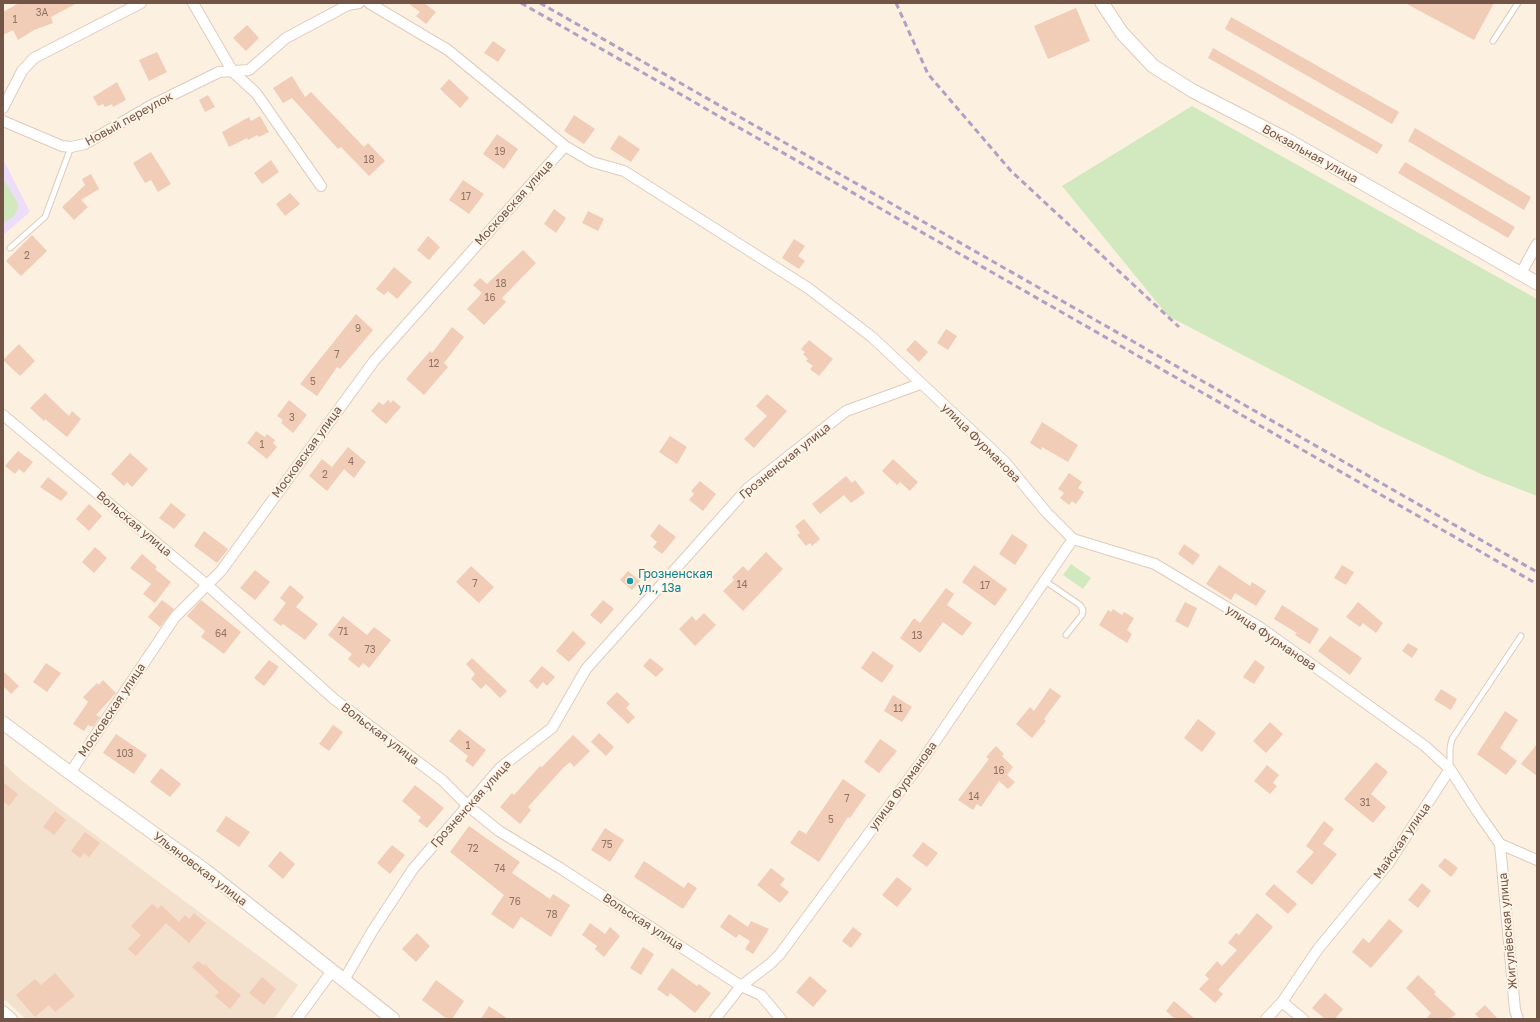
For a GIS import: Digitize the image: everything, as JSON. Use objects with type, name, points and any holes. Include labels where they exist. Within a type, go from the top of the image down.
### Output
[{"type":"street","points":[[3,108],[22,71],[34,58],[141,3]]},
{"type":"street","points":[[193,3],[233,72],[256,93],[321,186]]},
{"type":"street","name":"Новый переулок","points":[[3,121],[53,144],[71,147],[85,144],[100,137],[150,106],[219,72],[249,70],[286,38],[348,5],[359,3]]},
{"type":"street","name":"улица Фурманова","points":[[369,3],[448,50],[565,146],[592,162],[624,171],[808,288],[872,337],[920,384],[1005,462],[1047,512],[1073,539],[1155,564],[1261,628],[1425,746],[1450,770]]},
{"type":"street","name":"Вокзальная улица","points":[[1102,3],[1122,33],[1153,66],[1193,91],[1284,138],[1537,283]]},
{"type":"street","name":"Московская улица","points":[[70,773],[175,617],[221,570],[374,361],[565,146]]},
{"type":"street","points":[[1520,273],[1537,244]]},
{"type":"street","name":"Грозненская улица","points":[[344,980],[373,930],[413,869],[501,767],[552,728],[586,669],[747,489],[846,411],[920,384]]},
{"type":"street","name":"Вольская улица","points":[[3,415],[206,584],[334,699],[442,780],[468,806],[499,831],[560,868],[741,986],[761,995],[781,1019]]},
{"type":"street","name":"улица Фурманова","points":[[715,1019],[741,986],[770,964],[780,954],[922,761],[1073,539]]},
{"type":"street","name":"Ульяновская улица","points":[[3,723],[206,871],[393,1019]]},
{"type":"street","points":[[1450,770],[1476,811],[1500,844],[1537,860]]},
{"type":"street","name":"Майская улица","points":[[1266,1019],[1282,1002],[1318,949],[1388,864],[1450,770]]},
{"type":"street","name":"Жигулёвская улица","points":[[1500,844],[1515,1010],[1518,1019]]},
{"type":"street","points":[[297,1019],[332,972]]},
{"type":"street","points":[[1282,1002],[1302,1019]]},
{"type":"street","points":[[3,1011],[12,1019]]},
{"type":"lane","points":[[1493,40],[1518,3]]},
{"type":"lane","points":[[10,248],[45,217],[71,147]]},
{"type":"lane","points":[[1045,581],[1080,605],[1083,610],[1082,615],[1066,635]]},
{"type":"lane","points":[[1450,770],[1450,748],[1452,739],[1521,636]]},
{"type":"shaded area","points":[[3,159],[30,212],[3,235]]},
{"type":"shaded area","points":[[3,763],[21,780],[298,985],[274,1019],[26,1019],[3,998]]},
{"type":"green space","points":[[1192,106],[1537,299],[1537,496],[1483,475],[1377,425],[1168,316],[1062,186]]},
{"type":"green space","points":[[3,179],[18,203],[18,208],[14,216],[3,223]]},
{"type":"green space","points":[[1071,564],[1091,578],[1083,589],[1063,575]]},
{"type":"building","points":[[19,3],[77,3],[51,17],[53,23],[34,30],[18,40],[13,30],[3,35],[3,12]]},
{"type":"building","points":[[408,3],[424,3],[436,12],[426,24],[416,16],[420,12]]},
{"type":"building","points":[[1405,3],[1494,3],[1474,40]]},
{"type":"building","points":[[1076,8],[1090,41],[1048,59],[1034,26]]},
{"type":"building","points":[[1231,17],[1399,112],[1392,124],[1225,29]]},
{"type":"building","points":[[247,25],[259,38],[246,51],[233,38]]},
{"type":"building","points":[[493,41],[506,50],[498,62],[484,53]]},
{"type":"building","points":[[1213,48],[1383,145],[1377,154],[1208,58]]},
{"type":"building","points":[[157,52],[167,72],[149,81],[139,60]]},
{"type":"building","points":[[292,76],[305,97],[311,92],[364,147],[368,143],[385,161],[369,176],[341,147],[338,149],[292,98],[283,103],[273,88]]},
{"type":"building","points":[[449,79],[469,98],[460,108],[440,89]]},
{"type":"building","points":[[117,82],[126,100],[113,107],[112,104],[105,107],[103,104],[98,106],[93,97]]},
{"type":"building","points":[[208,95],[215,107],[205,112],[199,100]]},
{"type":"building","points":[[574,115],[595,129],[584,144],[564,131]]},
{"type":"building","points":[[260,116],[269,132],[259,137],[257,135],[248,140],[247,138],[229,147],[222,132],[249,117],[251,121]]},
{"type":"building","points":[[1415,128],[1531,197],[1524,210],[1408,141]]},
{"type":"building","points":[[497,134],[518,149],[504,169],[483,154]]},
{"type":"building","points":[[619,135],[640,149],[631,162],[610,149]]},
{"type":"building","points":[[151,152],[171,184],[158,192],[151,180],[145,183],[133,163]]},
{"type":"building","points":[[271,160],[279,172],[262,184],[254,173]]},
{"type":"building","points":[[1405,162],[1515,227],[1508,238],[1398,173]]},
{"type":"building","points":[[91,174],[99,189],[81,200],[88,207],[74,220],[62,207],[85,185],[82,179]]},
{"type":"building","points":[[463,180],[484,194],[469,214],[449,200]]},
{"type":"building","points":[[290,193],[300,204],[285,216],[276,204]]},
{"type":"building","points":[[554,209],[566,218],[556,233],[544,224]]},
{"type":"building","points":[[588,211],[604,219],[598,231],[582,223]]},
{"type":"building","points":[[32,235],[47,251],[21,276],[6,261]]},
{"type":"building","points":[[428,236],[440,247],[429,260],[417,250]]},
{"type":"building","points":[[794,239],[805,246],[798,256],[805,261],[799,269],[782,258]]},
{"type":"building","points":[[523,250],[536,263],[502,298],[506,302],[484,325],[467,309],[482,293],[473,285],[480,278],[487,284]]},
{"type":"building","points":[[394,267],[412,282],[397,299],[388,291],[384,295],[376,289]]},
{"type":"building","points":[[356,314],[373,330],[340,369],[337,367],[317,396],[300,384]]},
{"type":"building","points":[[452,327],[464,337],[444,363],[448,367],[424,395],[406,379],[430,351],[432,353]]},
{"type":"building","points":[[946,329],[957,336],[948,350],[937,343]]},
{"type":"building","points":[[809,340],[833,359],[819,376],[810,369],[813,366],[806,361],[808,359],[803,354],[805,352],[801,349]]},
{"type":"building","points":[[915,340],[928,352],[919,362],[906,350]]},
{"type":"building","points":[[19,344],[35,361],[20,376],[3,360]]},
{"type":"building","points":[[45,393],[69,416],[72,411],[81,419],[67,437],[45,419],[44,421],[30,408]]},
{"type":"building","points":[[767,394],[787,411],[754,448],[744,439],[767,416],[756,406]]},
{"type":"building","points":[[289,400],[307,415],[293,433],[281,423],[283,420],[277,416]]},
{"type":"building","points":[[388,400],[391,403],[393,400],[401,407],[386,424],[371,411],[379,402],[383,405]]},
{"type":"building","points":[[1042,422],[1078,445],[1068,462],[1042,447],[1041,450],[1030,443]]},
{"type":"building","points":[[256,431],[265,437],[267,434],[275,440],[273,443],[277,447],[267,459],[247,443]]},
{"type":"building","points":[[670,436],[687,447],[677,464],[659,452]]},
{"type":"building","points":[[348,447],[366,462],[354,478],[344,469],[327,491],[309,476],[322,459],[332,467]]},
{"type":"building","points":[[18,451],[33,462],[24,473],[19,469],[15,474],[5,466]]},
{"type":"building","points":[[130,453],[148,469],[132,487],[127,482],[124,486],[111,474]]},
{"type":"building","points":[[893,459],[918,482],[910,491],[900,482],[897,485],[882,471]]},
{"type":"building","points":[[1069,473],[1082,482],[1078,488],[1084,492],[1076,504],[1072,501],[1069,505],[1060,498],[1064,493],[1058,489]]},
{"type":"building","points":[[846,476],[852,483],[855,480],[865,493],[851,503],[844,495],[820,514],[812,504]]},
{"type":"building","points":[[48,477],[68,493],[61,501],[40,487]]},
{"type":"building","points":[[700,481],[716,494],[703,511],[689,500],[694,494],[691,491]]},
{"type":"building","points":[[171,503],[186,515],[174,529],[159,518]]},
{"type":"building","points":[[89,504],[102,516],[89,531],[76,519]]},
{"type":"building","points":[[804,519],[820,539],[812,546],[810,543],[806,546],[797,535],[800,533],[795,526]]},
{"type":"building","points":[[659,524],[676,537],[662,554],[653,547],[657,542],[650,536]]},
{"type":"building","points":[[204,531],[228,549],[217,563],[194,546]]},
{"type":"building","points":[[1012,534],[1028,545],[1015,565],[999,554]]},
{"type":"building","points":[[1184,544],[1200,555],[1193,565],[1178,554]]},
{"type":"building","points":[[95,547],[107,558],[94,573],[82,562]]},
{"type":"building","points":[[766,552],[783,569],[743,611],[723,591],[734,580],[732,577],[743,566],[748,571]]},
{"type":"building","points":[[142,554],[157,567],[155,569],[171,582],[155,603],[143,594],[151,584],[130,568]]},
{"type":"building","points":[[974,565],[1007,589],[995,606],[962,582]]},
{"type":"building","points":[[1219,565],[1250,586],[1252,582],[1266,591],[1256,606],[1235,593],[1231,600],[1206,584]]},
{"type":"building","points":[[1342,565],[1354,572],[1346,585],[1334,578]]},
{"type":"building","points":[[471,566],[494,587],[479,603],[456,582]]},
{"type":"building","points":[[255,570],[270,582],[255,600],[240,588]]},
{"type":"building","name":"Грозненская ул., 13а","points":[[628,571],[640,581],[632,590],[620,580]]},
{"type":"building","points":[[290,585],[304,597],[296,607],[318,624],[305,640],[283,624],[281,626],[273,620],[286,603],[280,598]]},
{"type":"building","points":[[946,588],[954,594],[947,605],[972,623],[962,636],[943,622],[920,653],[900,638],[914,618],[920,623]]},
{"type":"building","points":[[162,600],[174,609],[160,627],[148,617]]},
{"type":"building","points":[[201,600],[241,632],[224,654],[201,637],[205,631],[187,616]]},
{"type":"building","points":[[603,600],[614,609],[601,624],[590,615]]},
{"type":"building","points":[[1185,602],[1197,608],[1188,628],[1175,621]]},
{"type":"building","points":[[1358,602],[1383,623],[1376,633],[1363,623],[1360,627],[1346,617]]},
{"type":"building","points":[[1282,605],[1319,629],[1310,644],[1295,635],[1297,633],[1274,619]]},
{"type":"building","points":[[1113,609],[1122,615],[1124,612],[1134,618],[1127,630],[1132,634],[1127,643],[1099,625],[1108,610],[1111,612]]},
{"type":"building","points":[[704,613],[716,625],[695,646],[679,629],[692,616],[696,621]]},
{"type":"building","points":[[343,616],[367,635],[374,627],[391,640],[369,668],[363,663],[359,668],[348,659],[352,654],[328,635]]},
{"type":"building","points":[[573,631],[586,643],[569,662],[556,651]]},
{"type":"building","points":[[1330,636],[1362,658],[1350,675],[1318,651]]},
{"type":"building","points":[[1408,643],[1418,649],[1412,658],[1402,651]]},
{"type":"building","points":[[873,651],[894,666],[882,683],[861,668]]},
{"type":"building","points":[[472,658],[507,691],[500,698],[486,684],[481,689],[471,679],[475,674],[466,664]]},
{"type":"building","points":[[650,658],[664,669],[656,677],[643,666]]},
{"type":"building","points":[[269,660],[279,667],[264,686],[254,678]]},
{"type":"building","points":[[1255,660],[1265,667],[1254,684],[1243,677]]},
{"type":"building","points":[[46,663],[61,673],[47,692],[33,682]]},
{"type":"building","points":[[542,666],[555,677],[547,686],[543,682],[537,689],[529,681]]},
{"type":"building","points":[[3,671],[19,686],[11,694],[3,686]]},
{"type":"building","points":[[103,680],[116,693],[96,715],[100,717],[93,727],[88,725],[84,731],[73,724],[88,702],[83,697],[97,683],[99,685]]},
{"type":"building","points":[[1050,688],[1061,696],[1044,719],[1046,721],[1032,738],[1016,724],[1030,707],[1034,711]]},
{"type":"building","points":[[1441,689],[1457,699],[1451,710],[1434,700]]},
{"type":"building","points":[[617,692],[630,704],[626,708],[635,717],[628,724],[606,703]]},
{"type":"building","points":[[893,695],[912,707],[902,722],[884,711]]},
{"type":"building","points":[[1505,711],[1518,720],[1500,748],[1517,761],[1506,775],[1477,754]]},
{"type":"building","points":[[1198,719],[1216,733],[1202,752],[1184,738]]},
{"type":"building","points":[[1270,722],[1283,734],[1266,753],[1253,741]]},
{"type":"building","points":[[333,725],[343,732],[329,751],[319,744]]},
{"type":"building","points":[[459,729],[486,750],[473,767],[465,761],[468,756],[449,741]]},
{"type":"building","points":[[599,733],[614,747],[606,756],[591,742]]},
{"type":"building","points":[[116,734],[147,755],[134,774],[103,753]]},
{"type":"building","points":[[573,735],[590,751],[574,767],[570,762],[563,768],[528,807],[531,810],[520,824],[500,807],[512,793],[514,795],[540,766],[542,767]]},
{"type":"building","points":[[880,739],[897,751],[879,773],[864,762]]},
{"type":"building","points":[[1537,744],[1537,776],[1521,764]]},
{"type":"building","points":[[996,746],[1004,754],[1002,756],[1013,767],[1007,775],[1015,782],[1008,789],[999,781],[981,807],[977,804],[973,810],[958,800],[989,759],[986,757]]},
{"type":"building","points":[[1376,762],[1388,772],[1371,794],[1386,807],[1373,823],[1344,799]]},
{"type":"building","points":[[1267,765],[1279,775],[1273,783],[1277,786],[1270,794],[1254,781]]},
{"type":"building","points":[[161,768],[181,784],[170,797],[150,782]]},
{"type":"building","points":[[843,779],[866,795],[850,818],[848,817],[819,862],[790,843],[799,830],[806,834]]},
{"type":"building","points":[[3,782],[18,794],[9,806],[3,801]]},
{"type":"building","points":[[415,785],[444,808],[427,828],[418,821],[421,817],[402,801]]},
{"type":"building","points":[[55,811],[66,820],[54,835],[43,827]]},
{"type":"building","points":[[226,816],[250,832],[239,847],[216,831]]},
{"type":"building","points":[[1324,821],[1334,829],[1323,844],[1337,854],[1312,885],[1296,872],[1314,852],[1306,846]]},
{"type":"building","points":[[469,826],[520,862],[512,873],[550,899],[553,894],[570,905],[551,937],[521,917],[513,929],[491,914],[504,895],[450,852]]},
{"type":"building","points":[[605,828],[624,840],[610,862],[591,850]]},
{"type":"building","points":[[85,832],[100,843],[89,857],[84,853],[80,858],[71,851]]},
{"type":"building","points":[[923,842],[938,853],[927,867],[912,856]]},
{"type":"building","points":[[392,845],[405,855],[390,874],[377,863]]},
{"type":"building","points":[[280,851],[295,864],[283,879],[268,866]]},
{"type":"building","points":[[1445,858],[1458,868],[1451,877],[1438,866]]},
{"type":"building","points":[[644,861],[684,888],[688,882],[697,888],[683,909],[634,877]]},
{"type":"building","points":[[771,868],[785,879],[780,885],[789,892],[780,903],[757,885]]},
{"type":"building","points":[[897,877],[912,889],[897,907],[882,895]]},
{"type":"building","points":[[1422,883],[1431,891],[1418,908],[1408,900]]},
{"type":"building","points":[[1274,884],[1297,904],[1288,914],[1265,894]]},
{"type":"building","points":[[152,904],[158,909],[161,905],[179,922],[185,915],[189,919],[194,913],[206,923],[189,943],[166,923],[136,956],[128,949],[141,935],[131,926]]},
{"type":"building","points":[[1257,913],[1273,927],[1218,990],[1223,994],[1215,1003],[1199,989],[1209,979],[1205,975],[1217,961],[1222,966],[1237,950],[1228,943],[1236,933],[1239,935]]},
{"type":"building","points":[[729,914],[748,927],[751,921],[769,929],[753,954],[745,949],[750,941],[739,934],[736,938],[720,927]]},
{"type":"building","points":[[1389,919],[1403,931],[1371,968],[1352,952],[1363,938],[1369,943]]},
{"type":"building","points":[[590,923],[605,934],[610,927],[620,936],[604,957],[595,949],[597,946],[582,935]]},
{"type":"building","points":[[853,927],[862,934],[851,948],[842,941]]},
{"type":"building","points":[[417,933],[430,946],[416,962],[402,949]]},
{"type":"building","points":[[643,947],[654,954],[641,975],[630,968]]},
{"type":"building","points":[[198,961],[204,966],[205,964],[219,978],[241,995],[230,1009],[215,996],[219,992],[192,967]]},
{"type":"building","points":[[672,968],[697,986],[699,984],[711,993],[695,1013],[670,993],[668,997],[657,989]]},
{"type":"building","points":[[55,973],[75,996],[55,1012],[49,1005],[35,1017],[16,995],[35,979],[41,985]]},
{"type":"building","points":[[1418,975],[1436,992],[1434,994],[1456,1014],[1450,1019],[1426,1019],[1431,1013],[1406,988]]},
{"type":"building","points":[[810,976],[827,991],[813,1007],[796,992]]},
{"type":"building","points":[[262,977],[276,989],[264,1005],[249,993]]},
{"type":"building","points":[[436,980],[464,1001],[452,1019],[447,1019],[422,1000]]},
{"type":"building","points":[[1325,993],[1343,1009],[1335,1019],[1325,1019],[1312,1008]]},
{"type":"building","points":[[1174,1001],[1195,1019],[1175,1019],[1166,1011]]},
{"type":"building","points":[[1485,1005],[1498,1019],[1480,1019],[1475,1014]]},
{"type":"building","points":[[489,1006],[508,1019],[481,1019]]},
{"type":"railway","points":[[521,3],[1537,584]]},
{"type":"railway","points":[[540,3],[1537,572]]},
{"type":"railway","points":[[896,3],[928,74],[1011,171],[1179,327]]},
{"type":"place","name":"Грозненская ул., 13а","points":[[630,581]]}]
